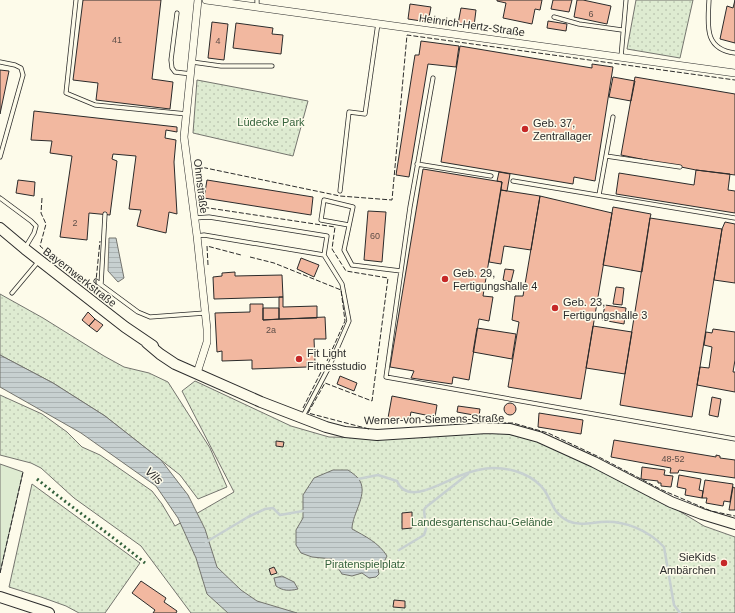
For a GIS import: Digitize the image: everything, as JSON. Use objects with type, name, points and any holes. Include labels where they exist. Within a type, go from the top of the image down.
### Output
[{"type":"street","name":"Ohmstraße","points":[[197,373],[207,342],[208,329],[184,137],[198,0]]},
{"type":"street","name":"Heinrich-Hertz-Straße","points":[[206,0],[257,3],[378,23],[735,73]]},
{"type":"street","name":"Bayernwerkstraße","points":[[0,228],[39,261],[160,354],[175,364],[197,373]]},
{"type":"street","name":"Werner-von-Siemens-Straße","points":[[197,373],[302,419],[345,432],[377,434],[487,428],[510,429],[539,437],[594,462],[671,502],[702,514],[735,524]]},
{"type":"street","points":[[0,597],[49,613]]},
{"type":"lane","points":[[76,0],[66,93],[95,106],[187,114]]},
{"type":"lane","points":[[621,57],[622,30],[626,0]]},
{"type":"lane","points":[[710,0],[708,25],[711,39],[719,48],[735,53]]},
{"type":"lane","points":[[177,12],[171,60],[172,68],[175,72],[191,74]]},
{"type":"lane","points":[[554,17],[579,24],[622,30]]},
{"type":"lane","points":[[340,191],[349,112],[366,114],[378,23]]},
{"type":"lane","points":[[0,62],[15,65],[21,68],[23,75],[0,157]]},
{"type":"lane","points":[[192,62],[221,66],[272,66]]},
{"type":"lane","points":[[433,78],[417,164],[386,377],[735,439]]},
{"type":"lane","points":[[599,195],[613,117]]},
{"type":"lane","points":[[606,156],[680,167]]},
{"type":"lane","points":[[417,164],[491,176]]},
{"type":"lane","points":[[513,181],[735,218]]},
{"type":"lane","points":[[0,198],[36,226],[25,249]]},
{"type":"lane","points":[[349,225],[321,220],[324,200],[353,207],[344,250],[352,265],[401,271]]},
{"type":"lane","points":[[101,285],[105,214]]},
{"type":"lane","points":[[194,218],[209,217],[327,236],[324,255],[342,284],[349,321],[329,367],[302,419]]},
{"type":"lane","points":[[197,236],[204,235],[324,255]]},
{"type":"lane","points":[[12,293],[39,261]]},
{"type":"lane","points":[[96,281],[138,312],[150,317],[206,313]]},
{"type":"green space","points":[[636,0],[693,0],[680,58],[627,49]]},
{"type":"green space","name":"Lüdecke Park","points":[[197,80],[308,101],[293,156],[193,133]]},
{"type":"green space","points":[[0,294],[124,367],[149,373],[168,382],[210,448],[227,487],[198,499],[180,475],[105,416],[53,383],[0,355]]},
{"type":"green space","name":"Landesgartenschau-Gelände","points":[[195,381],[291,426],[329,437],[378,438],[489,430],[522,437],[555,447],[671,506],[704,526],[735,537],[735,613],[191,613],[141,546],[74,498],[41,468],[31,463],[0,455],[0,395],[42,414],[67,432],[82,447],[100,455],[152,491],[162,504],[175,526],[234,492],[182,391]]},
{"type":"green space","points":[[0,464],[23,472],[0,573]]},
{"type":"green space","points":[[32,484],[140,563],[105,613],[79,613],[66,606],[9,587]]},
{"type":"water","points":[[109,238],[116,238],[124,278],[118,282],[108,271]]},
{"type":"water","name":"Vils","points":[[0,355],[53,383],[105,416],[161,460],[188,495],[205,529],[217,567],[241,590],[257,601],[297,613],[228,613],[207,594],[196,558],[178,518],[156,486],[81,433],[0,387]]},
{"type":"water","points":[[333,470],[348,470],[358,478],[361,484],[361,497],[352,529],[367,537],[384,551],[387,556],[384,566],[378,569],[379,574],[376,577],[369,578],[362,573],[352,576],[342,574],[332,559],[312,557],[301,553],[296,545],[296,530],[303,518],[303,495],[314,478]]},
{"type":"water","points":[[282,576],[294,582],[298,589],[286,590],[276,586],[274,578]]},
{"type":"building","points":[[83,0],[161,0],[152,79],[173,82],[170,109],[96,100],[98,83],[73,80]]},
{"type":"building","points":[[497,0],[542,0],[540,10],[535,9],[532,24],[503,18],[506,3]]},
{"type":"building","points":[[553,0],[572,0],[569,12],[551,9]]},
{"type":"building","points":[[577,0],[611,6],[607,24],[574,17]]},
{"type":"building","points":[[735,0],[735,43],[720,39],[727,6],[733,8]]},
{"type":"building","points":[[410,4],[431,7],[428,22],[408,19]]},
{"type":"building","points":[[461,8],[476,10],[474,26],[458,24]]},
{"type":"building","points":[[548,21],[567,24],[566,31],[547,28]]},
{"type":"building","points":[[212,22],[228,24],[224,60],[208,58]]},
{"type":"building","points":[[236,23],[273,28],[272,34],[283,35],[281,54],[233,48]]},
{"type":"building","points":[[421,41],[459,46],[456,67],[428,64],[409,177],[396,175],[415,55],[419,55]]},
{"type":"building","name":"Geb. 37, Zentrallager","points":[[460,46],[592,68],[592,64],[613,67],[595,181],[574,177],[573,184],[441,162]]},
{"type":"building","points":[[0,70],[9,71],[0,114]]},
{"type":"building","points":[[613,77],[635,81],[631,101],[609,97]]},
{"type":"building","points":[[635,77],[735,94],[735,175],[696,170],[621,155]]},
{"type":"building","points":[[34,111],[177,127],[177,132],[166,130],[165,138],[176,140],[174,162],[177,214],[169,212],[166,233],[137,226],[141,210],[129,209],[136,156],[113,154],[112,159],[117,161],[110,215],[89,213],[87,240],[60,237],[72,156],[50,153],[52,141],[31,140]]},
{"type":"building","name":"Geb. 29, Fertigungshalle 4","points":[[423,169],[502,182],[483,296],[493,297],[489,321],[479,319],[469,380],[453,377],[452,384],[411,378],[414,371],[390,367]]},
{"type":"building","points":[[696,170],[730,174],[728,190],[735,191],[735,213],[616,194],[619,173],[694,185]]},
{"type":"building","points":[[499,172],[510,174],[507,191],[501,190],[502,182],[497,181]]},
{"type":"building","points":[[18,180],[35,182],[34,196],[16,193]]},
{"type":"building","points":[[207,180],[313,197],[311,215],[204,198]]},
{"type":"building","points":[[501,190],[540,196],[531,250],[504,246],[501,264],[489,262]]},
{"type":"building","name":"Geb. 23, Fertigungshalle 3","points":[[540,196],[612,213],[581,399],[508,387],[519,322],[512,320],[515,296],[523,296]]},
{"type":"building","points":[[613,207],[651,214],[642,272],[603,265]]},
{"type":"building","points":[[368,211],[386,212],[382,262],[364,260]]},
{"type":"building","points":[[650,218],[722,229],[692,417],[620,405]]},
{"type":"building","points":[[725,222],[735,224],[735,283],[714,280],[722,229]]},
{"type":"building","points":[[301,258],[319,265],[314,277],[297,269]]},
{"type":"building","points":[[505,269],[514,270],[511,282],[503,280]]},
{"type":"building","points":[[235,272],[235,276],[282,275],[283,297],[214,299],[213,277],[222,276],[222,273]]},
{"type":"building","points":[[616,287],[624,288],[622,305],[613,304]]},
{"type":"building","points":[[279,297],[283,297],[283,307],[317,306],[317,318],[279,319]]},
{"type":"building","points":[[250,304],[263,304],[263,320],[325,317],[326,339],[314,339],[315,362],[307,362],[307,367],[252,369],[252,360],[222,361],[222,351],[217,352],[215,313],[250,312]]},
{"type":"building","points":[[605,305],[626,308],[624,324],[602,320]]},
{"type":"building","points":[[263,308],[279,308],[279,319],[263,320]]},
{"type":"building","points":[[88,312],[95,319],[89,326],[82,320]]},
{"type":"building","points":[[95,319],[103,325],[97,332],[89,326]]},
{"type":"building","points":[[593,326],[632,332],[625,374],[586,368]]},
{"type":"building","points":[[477,328],[516,334],[512,359],[473,352]]},
{"type":"building","points":[[713,329],[735,332],[735,360],[733,372],[735,372],[735,392],[697,385],[700,367],[709,368],[712,347],[704,345],[706,332],[712,333]]},
{"type":"building","points":[[340,376],[357,383],[354,391],[337,384]]},
{"type":"building","points":[[392,396],[437,405],[435,417],[411,412],[409,422],[388,418]]},
{"type":"building","points":[[712,397],[721,399],[718,417],[709,415]]},
{"type":"building","points":[[512,403],[515,404],[515,414],[508,415],[505,414],[504,407],[505,404]]},
{"type":"building","points":[[458,406],[480,409],[479,416],[457,412]]},
{"type":"building","points":[[539,413],[583,420],[581,434],[538,427]]},
{"type":"building","points":[[614,440],[716,457],[716,455],[720,456],[720,458],[735,460],[735,478],[679,470],[678,473],[670,473],[671,468],[611,457]]},
{"type":"building","points":[[276,441],[284,442],[283,447],[276,446]]},
{"type":"building","points":[[642,467],[665,470],[664,475],[673,476],[671,487],[661,486],[661,483],[658,483],[658,481],[641,479]]},
{"type":"building","points":[[679,475],[701,479],[699,490],[703,491],[702,498],[685,495],[686,489],[677,487]]},
{"type":"building","points":[[705,480],[733,484],[730,502],[724,501],[723,506],[706,503],[707,498],[702,498]]},
{"type":"building","points":[[733,487],[735,488],[735,510],[729,510]]},
{"type":"building","points":[[412,512],[412,528],[402,529],[402,513]]},
{"type":"building","points":[[274,567],[277,573],[271,575],[269,569]]},
{"type":"building","points":[[141,581],[166,598],[164,602],[177,611],[176,613],[153,613],[155,610],[132,593]]},
{"type":"building","points":[[394,600],[405,601],[405,608],[393,607]]},
{"type":"waterway","points":[[358,479],[378,475],[397,481],[402,488],[409,492],[417,492],[435,487],[481,469],[501,468],[515,471],[529,477],[540,485],[545,491],[556,512],[572,523],[618,523],[635,527],[658,541],[664,547],[674,605],[680,613]]},
{"type":"waterway","points":[[399,550],[424,535],[426,529],[424,510],[426,507],[468,474]]},
{"type":"waterway","points":[[206,542],[248,517],[265,509],[273,508],[280,515],[303,511]]},
{"type":"hedge","points":[[37,479],[145,563]]},
{"type":"fence","points":[[369,429],[308,413],[325,383],[372,401],[388,278],[346,271],[332,249],[335,227],[202,207],[196,166],[340,196],[392,200],[407,35],[735,80]]},
{"type":"fence","points":[[42,198],[41,213],[46,224],[40,246],[96,294],[100,241]]},
{"type":"fence","points":[[208,265],[207,246],[241,255]]},
{"type":"fence","points":[[250,257],[274,263],[341,290],[345,321],[327,361]]},
{"type":"fence","points":[[303,408],[323,368]]},
{"type":"fence","points":[[487,423],[513,423],[548,433],[597,456],[662,490],[711,511],[735,516]]},
{"type":"fence","points":[[0,573],[23,472]]},
{"type":"place","name":"Geb. 37, Zentrallager","points":[[525,129]]},
{"type":"place","name":"Geb. 29, Fertigungshalle 4","points":[[445,279]]},
{"type":"place","name":"Geb. 23, Fertigungshalle 3","points":[[555,308]]},
{"type":"place","name":"Fit Light Fitnesstudio","points":[[299,359]]},
{"type":"place","name":"SieKids Ambärchen","points":[[724,563]]},
{"type":"park label","name":"Piratenspielplatz","points":[[365,564]]}]
